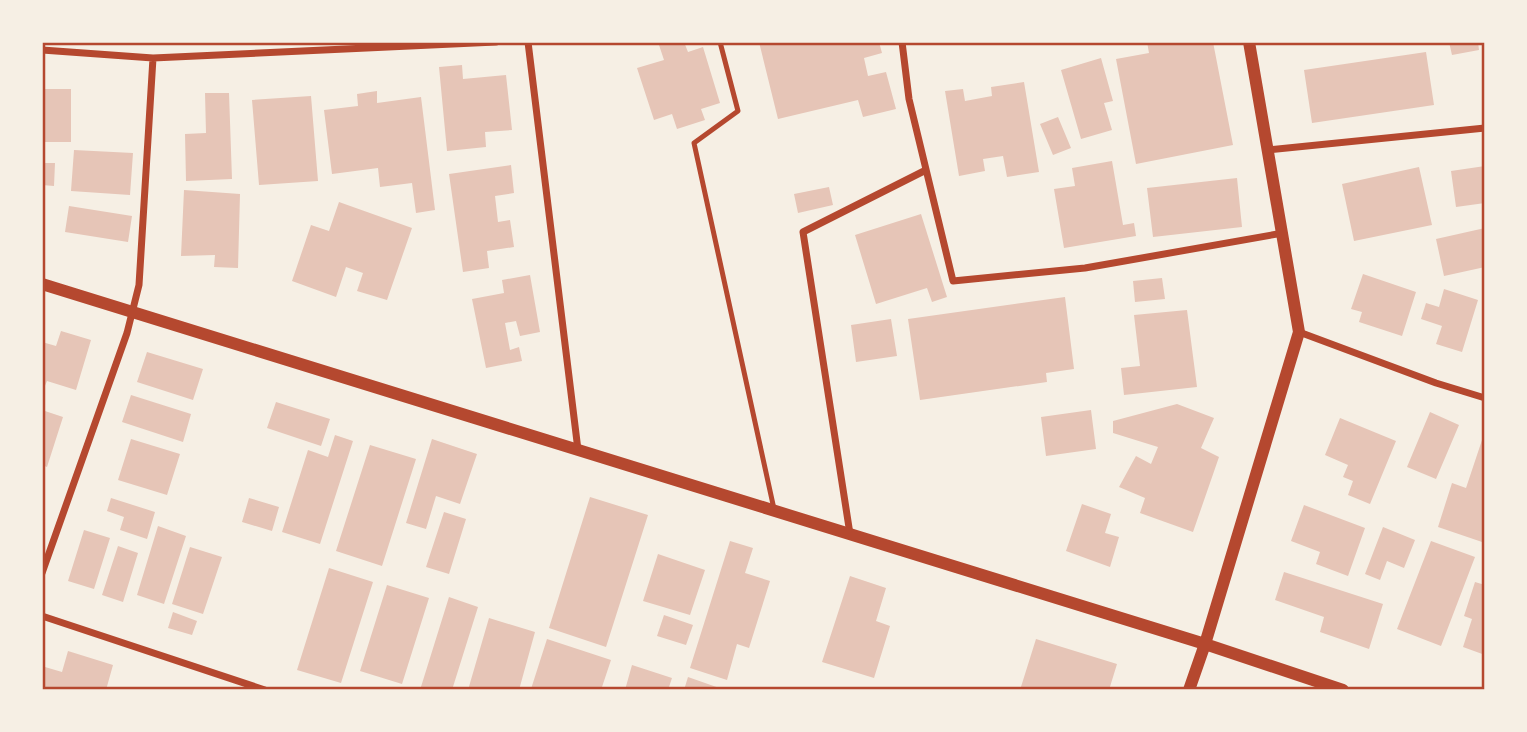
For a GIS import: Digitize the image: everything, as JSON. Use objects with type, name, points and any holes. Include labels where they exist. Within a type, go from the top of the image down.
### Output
[{"type":"street","points":[[42,50],[153,58],[496,42]]},
{"type":"street","points":[[528,42],[578,450]]},
{"type":"street","points":[[902,42],[909,99],[953,281],[1085,268],[1283,233]]},
{"type":"street","points":[[1189,690],[1299,332],[1249,42]]},
{"type":"street","points":[[42,573],[123,345],[139,285],[153,58]]},
{"type":"street","points":[[1268,150],[1485,128]]},
{"type":"street","points":[[850,534],[803,232],[926,170]]},
{"type":"street","points":[[42,284],[1205,644],[1343,690]]},
{"type":"street","points":[[1299,332],[1436,383],[1485,398]]},
{"type":"street","points":[[42,616],[265,690]]},
{"type":"lane","points":[[720,42],[738,111],[694,144],[775,511]]},
{"type":"building","points":[[658,42],[684,42],[688,52],[703,47],[720,103],[701,109],[705,120],[677,129],[672,114],[654,120],[637,68],[664,60]]},
{"type":"building","points":[[759,42],[879,42],[882,53],[864,58],[868,76],[886,72],[896,109],[863,117],[858,100],[778,119]]},
{"type":"building","points":[[1147,42],[1213,42],[1233,145],[1136,164],[1116,59],[1149,53]]},
{"type":"building","points":[[1449,42],[1478,42],[1479,50],[1452,55]]},
{"type":"building","points":[[1426,52],[1434,105],[1312,123],[1304,70]]},
{"type":"building","points":[[1101,58],[1113,101],[1104,103],[1112,130],[1081,139],[1061,70]]},
{"type":"building","points":[[462,65],[463,79],[506,75],[512,130],[485,132],[486,147],[447,151],[439,67]]},
{"type":"building","points":[[1024,82],[1039,172],[1007,177],[1003,156],[983,159],[985,171],[959,176],[945,91],[963,89],[965,101],[992,96],[991,87]]},
{"type":"building","points":[[42,89],[71,89],[71,142],[42,142]]},
{"type":"building","points":[[377,91],[377,103],[421,97],[435,210],[416,213],[412,183],[380,187],[378,168],[332,174],[324,110],[358,106],[357,94]]},
{"type":"building","points":[[205,93],[229,93],[232,179],[186,181],[185,134],[206,133]]},
{"type":"building","points":[[311,96],[318,181],[259,185],[252,100]]},
{"type":"building","points":[[1058,117],[1071,148],[1053,155],[1040,124]]},
{"type":"building","points":[[74,150],[133,153],[130,195],[71,191]]},
{"type":"building","points":[[1112,161],[1123,225],[1134,223],[1136,236],[1064,248],[1054,189],[1075,186],[1072,168]]},
{"type":"building","points":[[42,163],[55,163],[54,186],[42,185]]},
{"type":"building","points":[[511,165],[514,193],[495,196],[498,222],[510,220],[514,247],[487,251],[489,268],[463,272],[449,174]]},
{"type":"building","points":[[1485,166],[1485,203],[1456,207],[1451,171]]},
{"type":"building","points":[[1419,167],[1432,225],[1354,241],[1342,184]]},
{"type":"building","points":[[1237,178],[1242,227],[1153,237],[1147,188]]},
{"type":"building","points":[[829,187],[833,205],[798,213],[794,194]]},
{"type":"building","points":[[184,190],[240,194],[238,268],[214,267],[215,255],[181,256]]},
{"type":"building","points":[[339,202],[412,228],[387,300],[357,291],[363,273],[346,267],[336,297],[292,281],[311,225],[329,231]]},
{"type":"building","points":[[69,206],[132,216],[128,242],[65,232]]},
{"type":"building","points":[[921,214],[947,297],[932,302],[927,288],[876,304],[855,235]]},
{"type":"building","points":[[1485,228],[1485,267],[1444,276],[1436,239]]},
{"type":"building","points":[[1363,274],[1416,292],[1402,336],[1359,322],[1362,312],[1351,309]]},
{"type":"building","points":[[530,275],[540,332],[520,336],[516,321],[505,323],[510,350],[519,347],[522,361],[486,368],[472,299],[504,293],[502,280]]},
{"type":"building","points":[[1162,278],[1165,299],[1135,302],[1133,281]]},
{"type":"building","points":[[1444,289],[1478,300],[1462,352],[1436,344],[1442,326],[1421,319],[1426,303],[1439,307]]},
{"type":"building","points":[[1065,297],[1074,369],[1046,373],[1047,382],[920,400],[908,319]]},
{"type":"building","points":[[1187,310],[1197,387],[1124,395],[1121,368],[1140,366],[1134,315]]},
{"type":"building","points":[[891,319],[897,356],[856,362],[851,325]]},
{"type":"building","points":[[61,331],[91,340],[76,390],[47,381],[42,393],[42,342],[56,346]]},
{"type":"building","points":[[147,352],[203,369],[193,400],[137,382]]},
{"type":"building","points":[[131,395],[191,414],[183,442],[122,422]]},
{"type":"building","points":[[276,402],[330,419],[321,446],[267,428]]},
{"type":"building","points":[[1177,404],[1214,418],[1201,448],[1219,457],[1193,532],[1140,513],[1145,498],[1119,487],[1136,456],[1151,464],[1158,447],[1113,433],[1113,421]]},
{"type":"building","points":[[42,410],[63,417],[47,467],[42,465]]},
{"type":"building","points":[[1091,410],[1096,449],[1046,456],[1041,417]]},
{"type":"building","points":[[1430,412],[1459,425],[1436,479],[1407,467]]},
{"type":"building","points":[[1340,418],[1396,441],[1370,504],[1348,495],[1353,481],[1343,477],[1348,465],[1325,455]]},
{"type":"building","points":[[1485,431],[1485,543],[1438,527],[1452,483],[1466,488]]},
{"type":"building","points":[[335,435],[353,441],[320,544],[282,532],[308,450],[328,457]]},
{"type":"building","points":[[131,439],[180,454],[167,495],[118,480]]},
{"type":"building","points":[[432,439],[477,454],[460,504],[436,496],[426,529],[406,523]]},
{"type":"building","points":[[370,445],[416,459],[382,566],[336,551]]},
{"type":"building","points":[[590,497],[648,515],[606,647],[549,628]]},
{"type":"building","points":[[111,498],[155,512],[147,539],[120,530],[124,517],[107,511]]},
{"type":"building","points":[[249,498],[279,507],[272,531],[242,522]]},
{"type":"building","points":[[1082,504],[1111,514],[1105,533],[1119,537],[1110,567],[1066,551]]},
{"type":"building","points":[[1304,505],[1365,528],[1348,576],[1316,564],[1320,552],[1291,541]]},
{"type":"building","points":[[444,512],[466,519],[449,574],[426,567]]},
{"type":"building","points":[[158,526],[186,536],[164,604],[137,595]]},
{"type":"building","points":[[1383,527],[1415,540],[1404,568],[1387,561],[1380,580],[1365,574]]},
{"type":"building","points":[[84,530],[110,538],[94,589],[68,581]]},
{"type":"building","points":[[730,541],[753,548],[745,573],[770,581],[749,648],[737,644],[727,680],[690,668]]},
{"type":"building","points":[[1431,541],[1475,557],[1441,646],[1397,629]]},
{"type":"building","points":[[118,546],[138,553],[123,602],[102,595]]},
{"type":"building","points":[[190,547],[222,557],[203,614],[172,604]]},
{"type":"building","points":[[658,554],[705,570],[690,615],[643,601]]},
{"type":"building","points":[[329,568],[373,582],[341,683],[297,670]]},
{"type":"building","points":[[1284,572],[1383,604],[1369,649],[1320,632],[1324,617],[1275,600]]},
{"type":"building","points":[[850,576],[886,588],[876,621],[890,626],[874,678],[822,662]]},
{"type":"building","points":[[1475,582],[1485,585],[1485,655],[1463,647],[1472,619],[1464,616]]},
{"type":"building","points":[[387,585],[429,598],[402,684],[360,671]]},
{"type":"building","points":[[449,597],[478,607],[452,690],[420,690]]},
{"type":"building","points":[[173,612],[197,621],[192,635],[168,628]]},
{"type":"building","points":[[664,615],[693,625],[686,645],[657,636]]},
{"type":"building","points":[[489,618],[535,632],[519,690],[468,690]]},
{"type":"building","points":[[547,639],[611,660],[601,690],[531,689]]},
{"type":"building","points":[[1036,639],[1117,664],[1109,690],[1020,690]]},
{"type":"building","points":[[68,651],[113,665],[106,690],[42,690],[45,667],[62,672]]},
{"type":"building","points":[[632,665],[672,678],[668,690],[625,690]]},
{"type":"building","points":[[688,677],[725,690],[684,690]]}]
